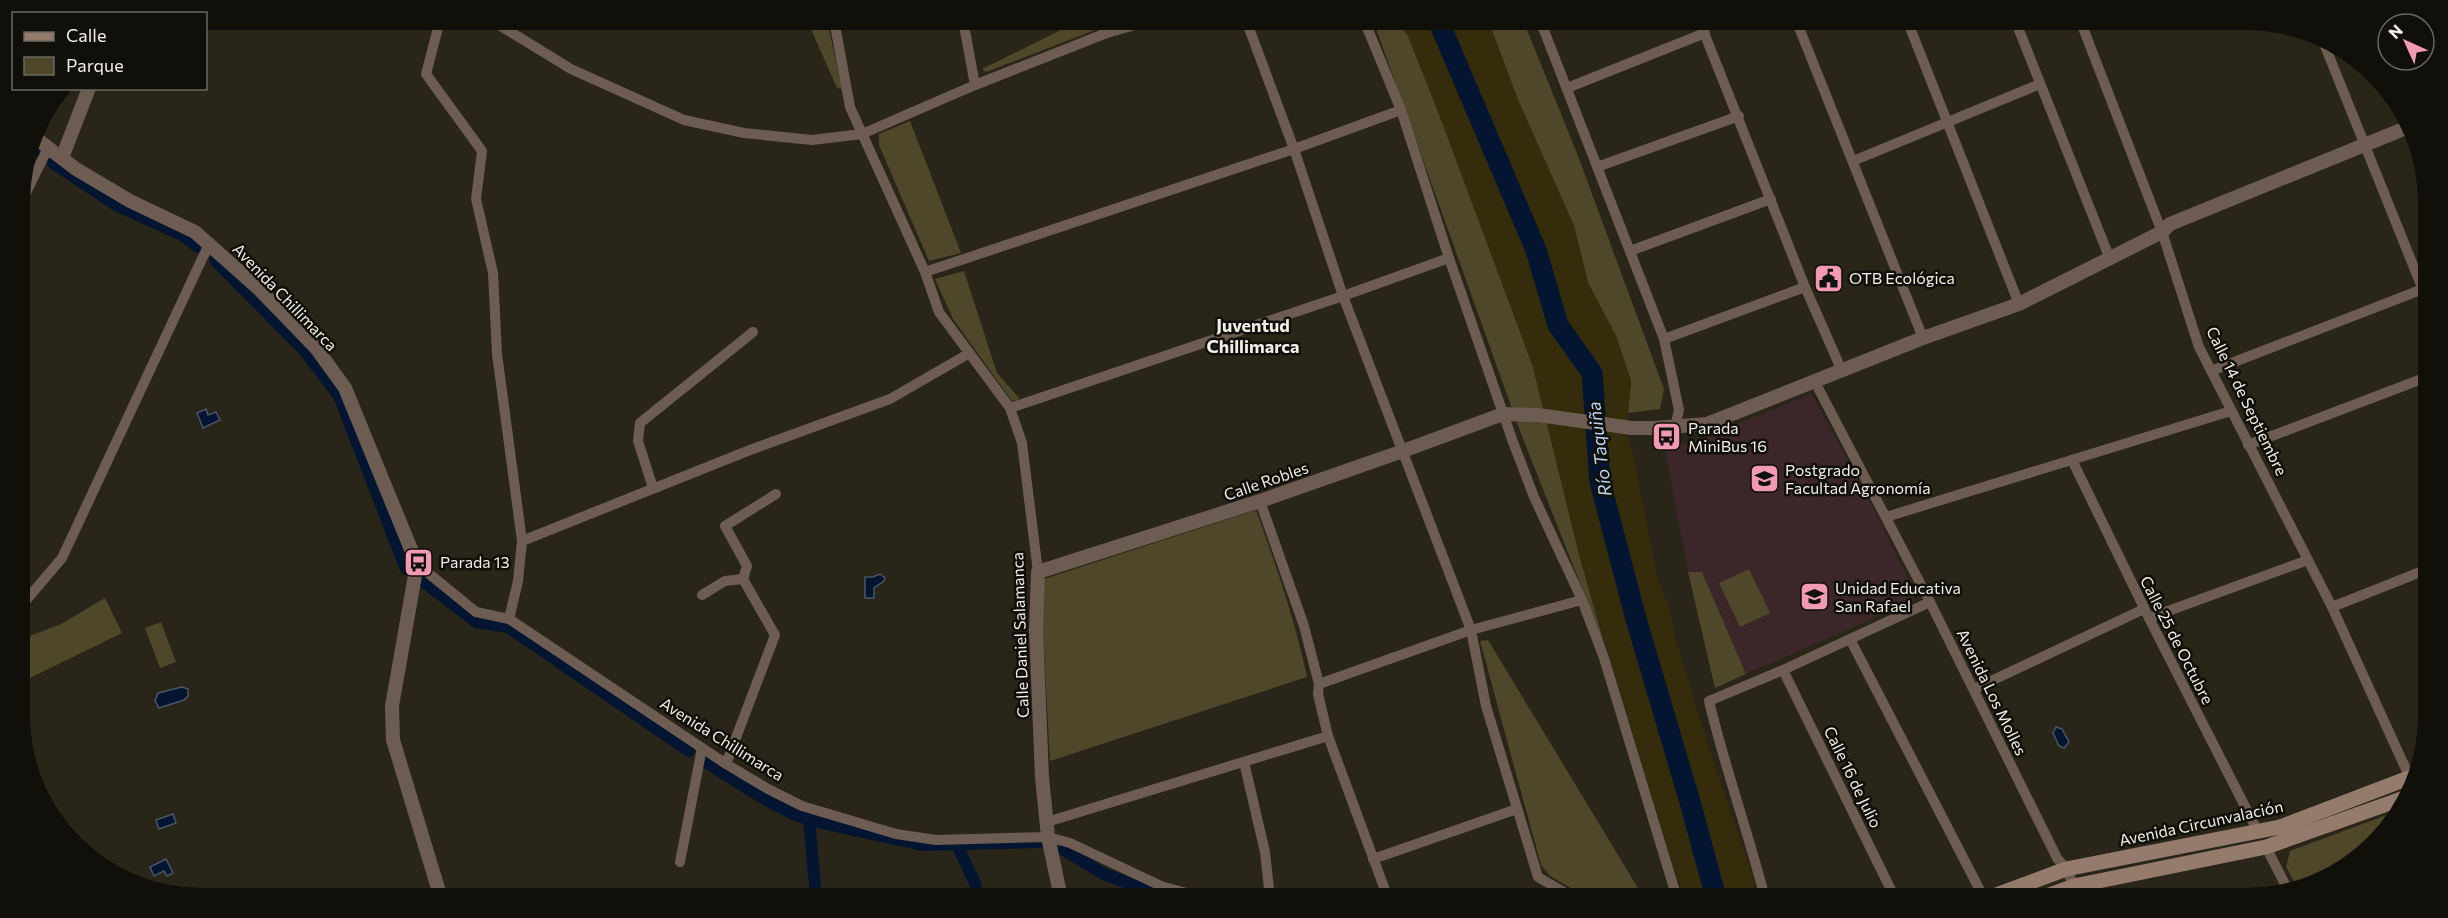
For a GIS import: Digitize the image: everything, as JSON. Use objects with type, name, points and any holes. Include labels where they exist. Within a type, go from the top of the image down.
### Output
[{"type":"main road","name":"Avenida Circunvalación","points":[[2010,888],[2059,867],[2280,827],[2404,782]]},
{"type":"main road","points":[[2094,888],[2266,848],[2395,801]]},
{"type":"street","points":[[437,30],[426,74],[482,151],[476,199],[494,273],[497,354],[522,541],[518,581],[509,619]]},
{"type":"street","points":[[507,30],[571,69],[684,120],[744,133],[812,140],[862,134],[975,85],[1117,30]]},
{"type":"street","name":"Calle Daniel Salamanca","points":[[836,30],[850,107],[925,272],[939,312],[1010,408],[1022,443],[1038,572],[1036,630],[1042,777],[1048,837],[1059,888]]},
{"type":"street","points":[[965,30],[975,85]]},
{"type":"street","points":[[1103,30],[1104,34]]},
{"type":"street","points":[[1250,30],[1294,149],[1343,296],[1471,630],[1486,706],[1538,877],[1557,888]]},
{"type":"street","points":[[1369,30],[1401,110],[1449,258],[1534,497],[1582,600],[1604,658],[1674,888]]},
{"type":"street","points":[[1544,30],[1664,339],[1679,410],[1675,427]]},
{"type":"street","points":[[1704,30],[1805,287],[1842,371]]},
{"type":"street","points":[[1800,30],[1923,338]]},
{"type":"street","points":[[1911,30],[2019,304]]},
{"type":"street","points":[[2019,30],[2110,259]]},
{"type":"street","name":"Calle 14 de Septiembre","points":[[2084,30],[2162,232],[2199,346],[2332,607],[2410,770]]},
{"type":"street","points":[[1567,88],[1705,33]]},
{"type":"street","points":[[2327,51],[2363,146],[2418,277]]},
{"type":"street","points":[[1853,161],[2040,84]]},
{"type":"street","points":[[62,158],[88,90]]},
{"type":"street","points":[[925,272],[1294,149],[1401,110]]},
{"type":"street","points":[[1597,167],[1739,116]]},
{"type":"street","points":[[1503,414],[1538,415],[1632,428],[1707,424],[1923,338],[2019,304],[2162,232],[2170,224],[2402,130]]},
{"type":"street","name":"Avenida Chillimarca","points":[[41,142],[76,169],[130,201],[195,232],[259,289],[316,348],[345,388],[417,564],[476,612],[509,619],[726,764],[802,806],[896,834],[936,840],[1048,837],[1070,843],[1168,888]]},
{"type":"street","points":[[31,183],[48,148]]},
{"type":"street","points":[[1630,251],[1771,199]]},
{"type":"street","points":[[30,595],[62,558],[209,244]]},
{"type":"street","points":[[1010,408],[1449,258]]},
{"type":"street","points":[[1664,339],[1805,287]]},
{"type":"street","points":[[2211,370],[2418,291]]},
{"type":"street","points":[[653,488],[638,441],[640,423],[753,332]]},
{"type":"street","points":[[522,541],[653,488],[890,399],[968,354]]},
{"type":"street","points":[[2248,445],[2418,380]]},
{"type":"street","name":"Avenida Los Molles","points":[[1815,382],[1974,688],[2059,867],[2074,888]]},
{"type":"street","points":[[1886,517],[2231,411]]},
{"type":"street","name":"Calle Robles","points":[[1038,572],[1260,501],[1503,414]]},
{"type":"street","name":"Calle 25 de Octubre","points":[[2072,460],[2258,832]]},
{"type":"street","points":[[726,764],[775,635],[743,579],[747,566],[725,526],[776,494]]},
{"type":"street","points":[[1260,501],[1304,626],[1319,684],[1318,694],[1328,735],[1384,888]]},
{"type":"street","points":[[1974,688],[2147,614],[2308,560]]},
{"type":"street","points":[[417,564],[392,706],[393,740],[438,888]]},
{"type":"street","points":[[2332,607],[2418,572]]},
{"type":"street","points":[[702,595],[725,581],[743,579]]},
{"type":"street","points":[[1319,684],[1471,630],[1582,600]]},
{"type":"street","points":[[1762,888],[1750,839],[1723,758],[1709,701],[1783,670],[1930,602]]},
{"type":"street","points":[[1851,639],[1981,888]]},
{"type":"street","name":"Calle 16 de Julio","points":[[1783,670],[1890,888]]},
{"type":"street","points":[[1047,822],[1328,735]]},
{"type":"street","points":[[680,862],[702,748]]},
{"type":"street","points":[[1244,762],[1265,852],[1269,888]]},
{"type":"street","points":[[1373,859],[1517,809]]},
{"type":"street","points":[[2266,848],[2285,884]]},
{"type":"street","name":"Avenida Los Molles","points":[[2053,888],[2059,867]]},
{"type":"shaded area","points":[[1812,394],[1876,513],[1915,593],[1913,601],[1746,674],[1702,572],[1688,572],[1664,444],[1687,444]]},
{"type":"green space","points":[[811,30],[829,30],[842,89],[837,88]]},
{"type":"green space","points":[[1061,30],[1095,30],[986,72],[982,69]]},
{"type":"green space","points":[[1377,30],[1404,30],[1408,36],[1459,164],[1533,367],[1580,558],[1606,649],[1520,431]]},
{"type":"green space","points":[[1492,30],[1527,30],[1578,156],[1664,389],[1660,409],[1628,413],[1631,381],[1616,336],[1588,283],[1574,226],[1518,100]]},
{"type":"green space","points":[[910,121],[961,253],[929,261],[879,145],[879,134]]},
{"type":"green space","points":[[964,271],[997,373],[1020,399],[1012,401],[953,319],[935,279]]},
{"type":"green space","points":[[1256,510],[1297,635],[1307,677],[1050,761],[1042,612],[1044,579]]},
{"type":"green space","points":[[1749,569],[1770,613],[1740,627],[1719,583]]},
{"type":"green space","points":[[1688,572],[1702,572],[1746,674],[1715,688]]},
{"type":"green space","points":[[105,598],[122,633],[30,678],[30,636],[61,624]]},
{"type":"green space","points":[[161,622],[176,662],[160,668],[145,628]]},
{"type":"green space","points":[[1488,640],[1638,888],[1571,888],[1550,876],[1541,865],[1480,641]]},
{"type":"green space","points":[[2387,815],[2351,853],[2322,870],[2294,881],[2286,867],[2290,851]]},
{"type":"sand","points":[[1404,30],[1492,30],[1518,100],[1574,226],[1588,283],[1616,336],[1631,381],[1626,434],[1632,448],[1657,576],[1668,604],[1676,641],[1710,752],[1753,876],[1755,888],[1681,888],[1580,558],[1533,367]]},
{"type":"water","points":[[206,409],[208,415],[216,412],[220,420],[203,428],[197,413]]},
{"type":"water","points":[[880,574],[885,578],[874,588],[874,598],[865,598],[865,577]]},
{"type":"water","points":[[182,687],[188,689],[188,696],[184,700],[159,708],[155,701],[158,693]]},
{"type":"water","points":[[2056,727],[2062,729],[2069,742],[2064,748],[2059,746],[2053,733]]},
{"type":"water","points":[[173,814],[176,823],[159,829],[156,820]]},
{"type":"water","points":[[166,859],[173,873],[167,876],[164,871],[154,876],[150,867]]},
{"type":"waterway","name":"Río Taquiña","points":[[1442,30],[1536,250],[1558,325],[1592,373],[1600,482],[1636,619],[1713,888]]},
{"type":"waterway","points":[[53,163],[116,205],[184,236],[198,247]]},
{"type":"waterway","points":[[215,260],[304,350],[339,396],[406,569]]},
{"type":"waterway","points":[[423,581],[476,622],[508,627],[689,751]]},
{"type":"waterway","points":[[702,760],[766,800],[793,814],[817,822],[922,845],[1040,842]]},
{"type":"waterway","points":[[809,819],[815,888]]},
{"type":"waterway","points":[[957,845],[976,888]]},
{"type":"waterway","points":[[1064,850],[1104,874],[1142,888]]},
{"type":"place","name":"OTB Ecológica","points":[[1828,278]]},
{"type":"place","name":"Parada MiniBus 16","points":[[1667,437]]},
{"type":"place","name":"Postgrado Facultad Agronomía","points":[[1764,479]]},
{"type":"place","name":"Parada 13","points":[[419,562]]},
{"type":"place","name":"Unidad Educativa San Rafael","points":[[1814,597]]},
{"type":"district","name":"Juventud Chillimarca","points":[[1253,336]]}]
